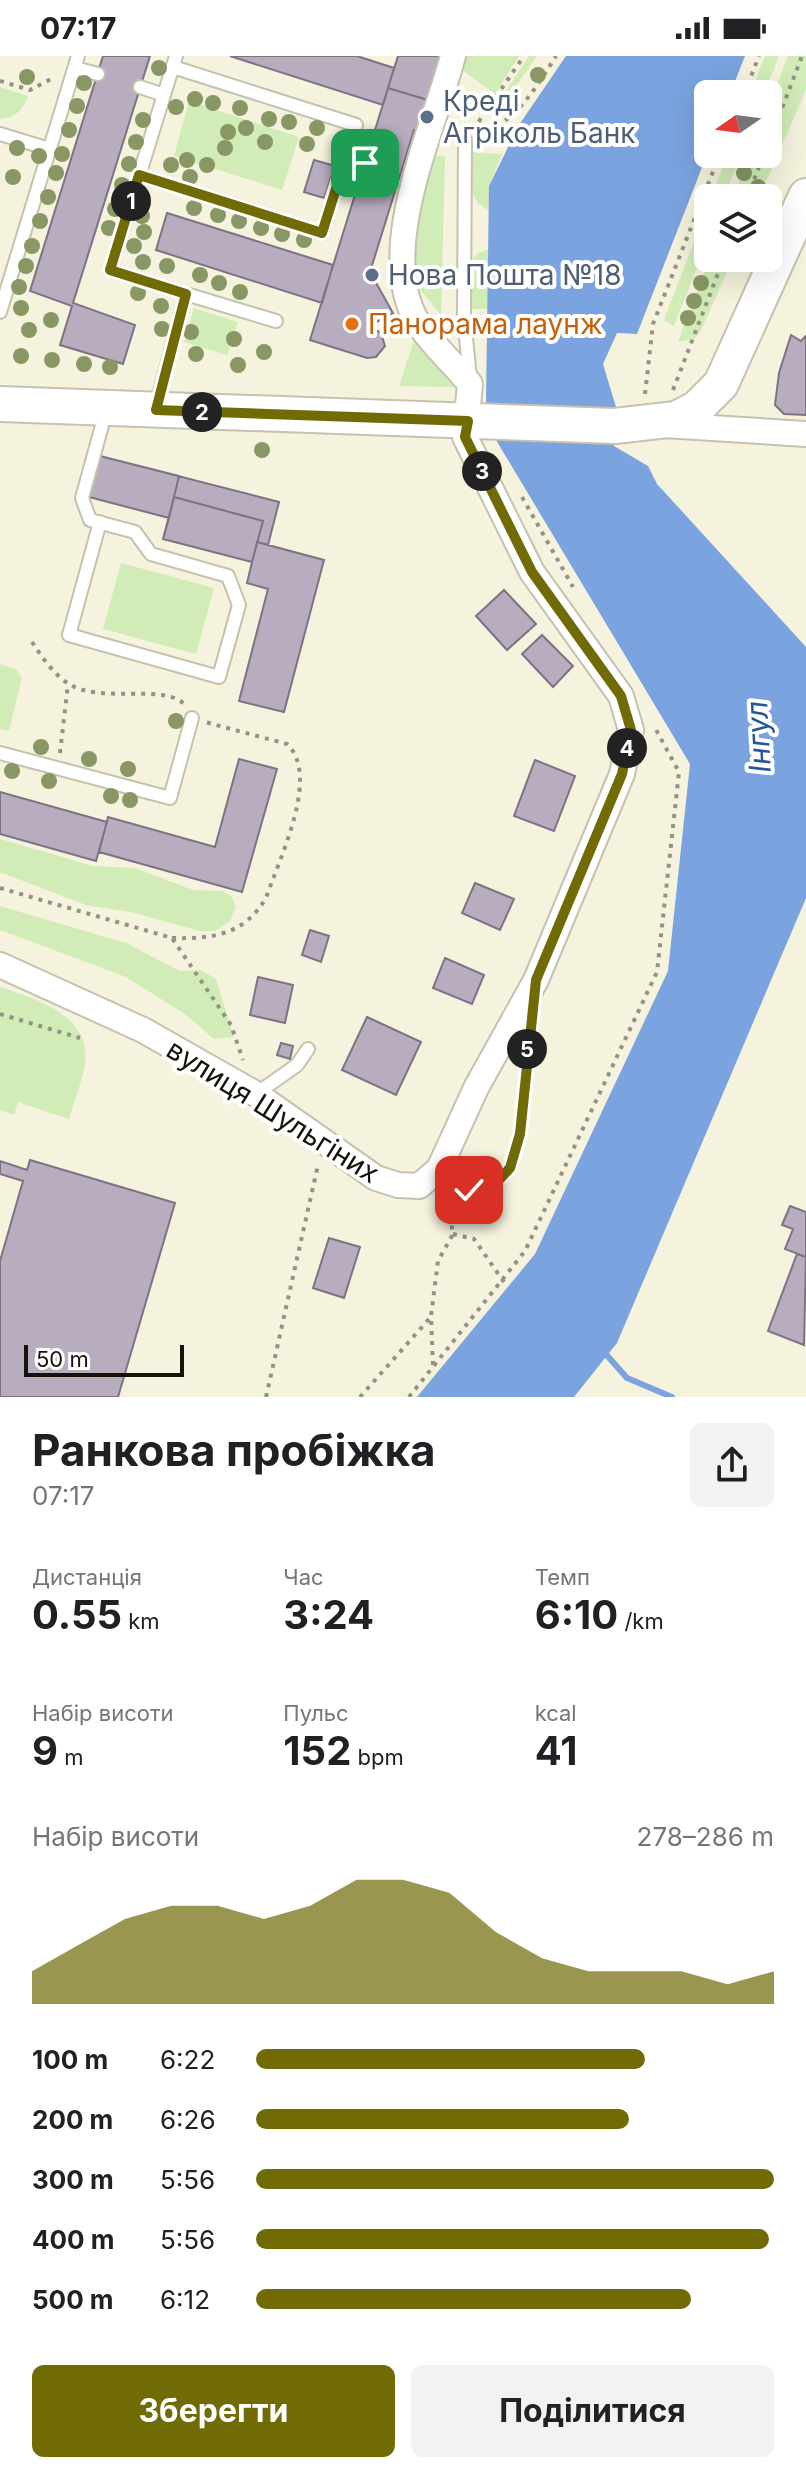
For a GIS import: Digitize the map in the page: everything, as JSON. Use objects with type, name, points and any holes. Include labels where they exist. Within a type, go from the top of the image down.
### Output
[{"type":"main road","points":[[0,404],[615,426],[649,413],[676,419],[697,408],[721,384],[806,196]]},
{"type":"street","points":[[419,1186],[439,1169],[476,1088],[536,980],[622,774],[631,730],[621,696],[532,572],[465,437],[478,421],[470,384],[417,322],[408,292],[402,253],[407,176],[453,56]]},
{"type":"street","points":[[649,413],[806,434]]},
{"type":"street","name":"вулиця Шульгіних","points":[[0,965],[143,1030],[256,1094],[376,1178],[398,1185],[419,1186]]},
{"type":"lane","points":[[139,175],[322,233],[356,125],[174,61],[164,95],[139,175],[110,270],[276,321]]},
{"type":"lane","points":[[0,312],[76,62],[98,74]]},
{"type":"lane","points":[[140,87],[164,95]]},
{"type":"lane","points":[[0,134],[49,149]]},
{"type":"lane","points":[[465,140],[464,311],[470,384]]},
{"type":"lane","points":[[346,157],[365,163]]},
{"type":"lane","points":[[156,410],[186,294]]},
{"type":"lane","points":[[100,522],[69,635],[219,677],[239,605],[228,576],[151,554],[135,532],[100,522],[90,520],[82,498],[107,408]]},
{"type":"lane","points":[[0,753],[170,798],[192,718]]},
{"type":"lane","points":[[256,1094],[297,1065],[308,1049]]},
{"type":"path","points":[[465,140],[524,56]]},
{"type":"path","points":[[465,140],[497,128],[525,103],[556,56]]},
{"type":"path","points":[[750,80],[759,56]]},
{"type":"path","points":[[782,108],[802,56]]},
{"type":"path","points":[[0,81],[30,90],[76,62]]},
{"type":"path","points":[[649,413],[653,324],[714,168]]},
{"type":"path","points":[[673,390],[719,272]]},
{"type":"path","points":[[0,888],[172,938],[226,934],[258,912],[266,898],[303,778],[295,752],[287,744],[192,718],[183,701],[174,698],[105,695],[68,684],[42,658],[32,642]]},
{"type":"path","points":[[56,767],[64,741],[68,684]]},
{"type":"path","points":[[172,938],[231,1025],[256,1094]]},
{"type":"path","points":[[0,1014],[80,1038]]},
{"type":"path","points":[[419,1186],[469,1190],[496,1183],[510,1168],[520,1134],[528,1037]]},
{"type":"path","points":[[266,1397],[323,1143]]},
{"type":"path","points":[[419,1186],[436,1194],[448,1205],[453,1234],[438,1261],[431,1316],[433,1367]]},
{"type":"path","points":[[453,1234],[474,1239],[504,1282]]},
{"type":"path","points":[[360,1397],[431,1316]]},
{"type":"green space","points":[[461,56],[519,56],[495,94],[458,67]]},
{"type":"green space","points":[[529,56],[537,56],[508,98],[504,94]]},
{"type":"green space","points":[[765,56],[779,56],[770,80],[756,80]]},
{"type":"green space","points":[[788,56],[806,56],[806,90],[782,145],[782,80],[779,80]]},
{"type":"green space","points":[[0,87],[28,96],[18,112],[0,119]]},
{"type":"green space","points":[[189,101],[299,137],[282,190],[174,156]]},
{"type":"green space","points":[[472,152],[502,154],[489,186],[490,211],[473,194]]},
{"type":"green space","points":[[437,155],[445,157],[441,315],[414,282],[417,200]]},
{"type":"green space","points":[[723,168],[736,168],[729,184],[716,184]]},
{"type":"green space","points":[[745,168],[772,168],[765,184],[738,184]]},
{"type":"green space","points":[[694,242],[695,272],[674,326],[664,320]]},
{"type":"green space","points":[[490,249],[489,309],[470,309],[471,265],[477,253]]},
{"type":"green space","points":[[705,272],[727,272],[701,331],[694,339],[678,342]]},
{"type":"green space","points":[[194,308],[238,322],[227,355],[184,342]]},
{"type":"green space","points":[[416,334],[454,387],[399,386]]},
{"type":"green space","points":[[121,563],[214,588],[196,654],[103,629]]},
{"type":"green space","points":[[0,664],[17,670],[22,678],[9,731],[0,729]]},
{"type":"green space","points":[[0,839],[93,866],[135,868],[193,890],[223,891],[231,896],[236,907],[230,921],[215,931],[200,931],[131,912],[86,905],[0,872]]},
{"type":"green space","points":[[0,906],[126,943],[180,971],[201,970],[216,979],[234,1037],[214,1039],[185,1014],[126,977],[0,930]]},
{"type":"green space","points":[[0,987],[58,1011],[79,1033],[85,1047],[85,1064],[69,1119],[18,1102],[14,1115],[0,1110]]},
{"type":"water","name":"Інгул","points":[[566,56],[745,56],[736,80],[694,80],[694,168],[702,168],[637,334],[617,333],[603,364],[616,407],[614,446],[648,466],[657,484],[806,647],[806,898],[617,1343],[574,1397],[417,1397],[535,1254],[668,971],[690,764],[496,440],[486,401],[489,186],[519,125]]},
{"type":"building","points":[[103,56],[150,56],[73,303],[135,325],[123,364],[60,345],[72,306],[30,291]]},
{"type":"building","points":[[230,56],[357,56],[394,68],[383,105]]},
{"type":"building","points":[[398,56],[446,56],[431,101],[388,88]]},
{"type":"building","points":[[388,88],[431,101],[422,133],[414,130],[370,272],[393,313],[369,326],[381,333],[385,346],[376,357],[367,358],[310,340]]},
{"type":"building","points":[[314,160],[335,166],[324,198],[304,192]]},
{"type":"building","points":[[167,213],[333,265],[322,303],[156,250]]},
{"type":"building","points":[[791,335],[801,341],[806,336],[806,415],[784,414],[775,405],[779,373]]},
{"type":"building","points":[[100,456],[179,476],[169,518],[89,497]]},
{"type":"building","points":[[100,456],[279,502],[268,545],[324,560],[284,712],[239,701],[268,589],[247,583],[252,562],[163,539],[169,518],[89,497]]},
{"type":"building","points":[[174,497],[263,521],[252,562],[163,539]]},
{"type":"building","points":[[257,542],[324,560],[284,712],[239,701],[268,589],[247,583]]},
{"type":"building","points":[[504,590],[536,624],[507,650],[476,616]]},
{"type":"building","points":[[542,635],[573,666],[553,687],[522,654]]},
{"type":"building","points":[[239,759],[277,769],[242,892],[99,852],[108,817],[215,847]]},
{"type":"building","points":[[535,760],[575,776],[554,831],[514,816]]},
{"type":"building","points":[[0,792],[107,822],[96,861],[0,834]]},
{"type":"building","points":[[475,883],[514,899],[500,930],[462,913]]},
{"type":"building","points":[[310,930],[329,936],[321,962],[302,955]]},
{"type":"building","points":[[445,958],[484,975],[472,1004],[433,988]]},
{"type":"building","points":[[258,977],[293,985],[285,1023],[250,1015]]},
{"type":"building","points":[[367,1017],[421,1042],[396,1095],[342,1070]]},
{"type":"building","points":[[281,1043],[293,1046],[290,1059],[277,1055]]},
{"type":"building","points":[[30,1160],[175,1203],[118,1397],[0,1397],[0,1261],[23,1181],[0,1174],[0,1161],[27,1170]]},
{"type":"building","points":[[790,1206],[806,1212],[806,1257],[785,1249],[793,1229],[782,1225]]},
{"type":"building","points":[[329,1238],[360,1247],[344,1298],[313,1288]]},
{"type":"building","points":[[797,1254],[806,1257],[804,1345],[768,1331]]},
{"type":"waterway","points":[[604,1352],[627,1378],[672,1397]]},
{"type":"place","name":"Креді Агріколь Банк","points":[[427,117]]},
{"type":"place","name":"Нова Пошта №18","points":[[372,275]]},
{"type":"place","name":"Панорама лаунж","points":[[352,324]]},
{"type":"route","points":[[365,163],[346,157],[322,233],[139,175],[110,270],[186,294],[162,377],[156,410],[468,421],[465,437],[532,572],[621,696],[631,730],[622,774],[536,980],[520,1134],[510,1168],[496,1183],[469,1190]]}]
